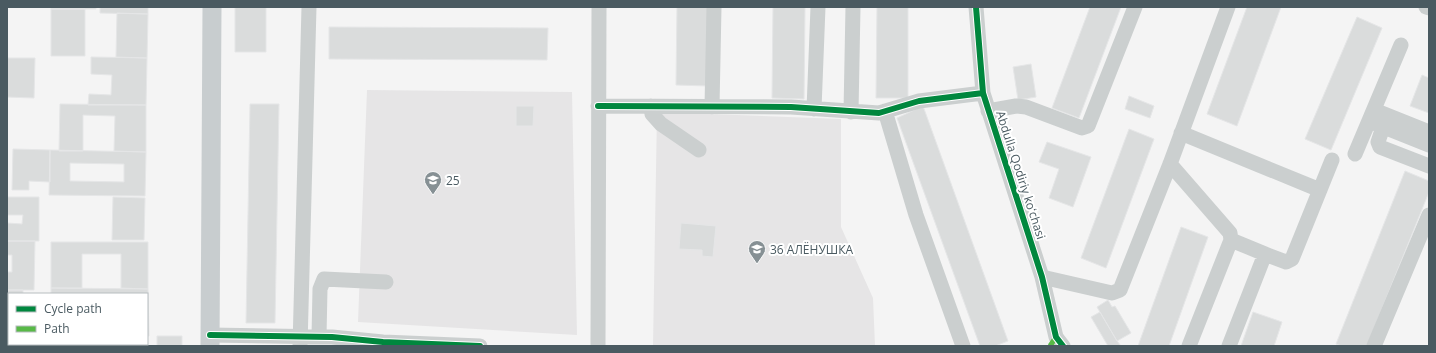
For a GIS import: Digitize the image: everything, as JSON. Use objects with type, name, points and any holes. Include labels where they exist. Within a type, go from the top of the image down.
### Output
[{"type":"main road","points":[[210,340],[212,7]]},
{"type":"street","points":[[300,341],[309,7]]},
{"type":"street","points":[[598,346],[599,7]]},
{"type":"street","points":[[712,107],[714,7]]},
{"type":"street","points":[[814,109],[818,7]]},
{"type":"street","points":[[851,112],[854,7]]},
{"type":"street","name":"Abdulla Qodiriy koʻchasi","points":[[976,7],[983,92],[1042,277],[1056,343]]},
{"type":"street","points":[[988,111],[1016,106],[1026,107],[1082,128],[1088,126],[1135,7]]},
{"type":"street","points":[[1042,277],[1112,293],[1120,290],[1170,164],[1228,7]]},
{"type":"street","points":[[1355,154],[1401,45]]},
{"type":"street","points":[[598,106],[814,109],[879,113],[919,101],[983,92]]},
{"type":"street","points":[[651,106],[652,114],[661,124],[699,150]]},
{"type":"street","points":[[885,111],[916,215],[963,346]]},
{"type":"street","points":[[1371,116],[1383,127],[1429,145]]},
{"type":"street","points":[[1371,116],[1429,132]]},
{"type":"street","points":[[1383,127],[1378,142],[1380,147],[1429,166]]},
{"type":"street","points":[[1181,133],[1320,190]]},
{"type":"street","points":[[1231,240],[1286,262],[1292,259],[1332,160]]},
{"type":"street","points":[[1170,164],[1230,233],[1231,240],[1189,346]]},
{"type":"street","points":[[1374,346],[1429,215]]},
{"type":"street","points":[[1228,346],[1266,254]]},
{"type":"street","points":[[319,336],[320,289],[324,279],[386,282]]},
{"type":"street","points":[[210,340],[300,341],[319,336],[383,344],[480,346]]},
{"type":"shaded area","points":[[367,90],[572,92],[577,335],[358,322]]},
{"type":"shaded area","points":[[657,112],[841,119],[841,227],[873,298],[875,346],[653,346]]},
{"type":"building","points":[[51,7],[96,7],[96,9],[51,9]]},
{"type":"building","points":[[100,7],[148,7],[148,14],[100,13]]},
{"type":"building","points":[[235,7],[266,7],[266,52],[235,52]]},
{"type":"building","points":[[677,7],[710,7],[709,86],[676,85]]},
{"type":"building","points":[[773,7],[805,7],[804,99],[772,98]]},
{"type":"building","points":[[877,7],[908,7],[908,98],[876,98]]},
{"type":"building","points":[[1090,7],[1121,7],[1079,118],[1052,108]]},
{"type":"building","points":[[1247,7],[1281,7],[1237,126],[1207,114]]},
{"type":"building","points":[[51,9],[85,9],[85,56],[51,56]]},
{"type":"building","points":[[117,13],[148,14],[147,58],[116,57]]},
{"type":"building","points":[[1357,17],[1382,28],[1331,150],[1305,139]]},
{"type":"building","points":[[329,27],[548,28],[547,60],[329,59]]},
{"type":"building","points":[[91,57],[147,58],[146,105],[88,105],[89,94],[111,95],[112,75],[91,74]]},
{"type":"building","points":[[7,58],[35,58],[34,98],[7,97]]},
{"type":"building","points":[[1031,64],[1036,97],[1018,100],[1013,67]]},
{"type":"building","points":[[1422,75],[1429,78],[1429,113],[1410,106]]},
{"type":"building","points":[[1129,96],[1154,106],[1150,118],[1125,109]]},
{"type":"building","points":[[60,104],[146,105],[146,152],[114,151],[115,116],[83,115],[83,151],[59,151]]},
{"type":"building","points":[[250,104],[279,104],[275,323],[246,323]]},
{"type":"building","points":[[516,106],[534,106],[533,126],[516,126]]},
{"type":"building","points":[[923,106],[1008,341],[995,346],[980,346],[897,118]]},
{"type":"building","points":[[1129,129],[1154,139],[1106,268],[1081,258]]},
{"type":"building","points":[[1047,142],[1091,157],[1073,207],[1049,198],[1059,169],[1039,162]]},
{"type":"building","points":[[13,149],[50,150],[50,182],[29,181],[29,190],[12,190]]},
{"type":"building","points":[[50,150],[146,152],[145,196],[49,195]],"holes":[[[70,163],[124,164],[124,182],[70,181]]]},
{"type":"building","points":[[1405,171],[1429,181],[1429,192],[1367,346],[1342,346],[1336,344]]},
{"type":"building","points":[[7,197],[39,197],[39,241],[7,241],[7,223],[22,224],[23,215],[7,215]]},
{"type":"building","points":[[113,197],[145,198],[144,240],[112,240]]},
{"type":"building","points":[[681,223],[716,226],[713,257],[702,256],[702,250],[679,249]]},
{"type":"building","points":[[1181,227],[1208,237],[1169,346],[1138,346]]},
{"type":"building","points":[[7,241],[35,241],[34,290],[7,290],[7,272],[12,272],[12,255],[7,255]]},
{"type":"building","points":[[51,242],[148,242],[148,289],[121,288],[121,254],[82,254],[82,288],[51,288]]},
{"type":"building","points":[[51,288],[148,289],[149,336],[148,293],[51,293]]},
{"type":"building","points":[[7,290],[23,290],[23,293],[8,293],[7,333]]},
{"type":"building","points":[[1108,300],[1112,307],[1115,306],[1131,333],[1117,341],[1097,307]]},
{"type":"building","points":[[1100,312],[1121,346],[1108,346],[1091,317]]},
{"type":"building","points":[[1253,312],[1282,322],[1274,346],[1241,346]]},
{"type":"building","points":[[157,336],[182,336],[182,346],[157,346]]},
{"type":"building","points":[[43,345],[79,345],[79,346]]},
{"type":"marked path","points":[[1050,346],[1056,337]]},
{"type":"cycle path","points":[[976,7],[983,93],[1042,277],[1056,337],[1063,346]]},
{"type":"cycle path","points":[[598,106],[791,107],[879,113],[919,101],[983,93]]},
{"type":"cycle path","points":[[210,335],[332,337],[383,342],[480,346]]},
{"type":"place","name":"25","points":[[433,195]]},
{"type":"place","name":"36 АЛЁНУШКА","points":[[757,264]]}]
